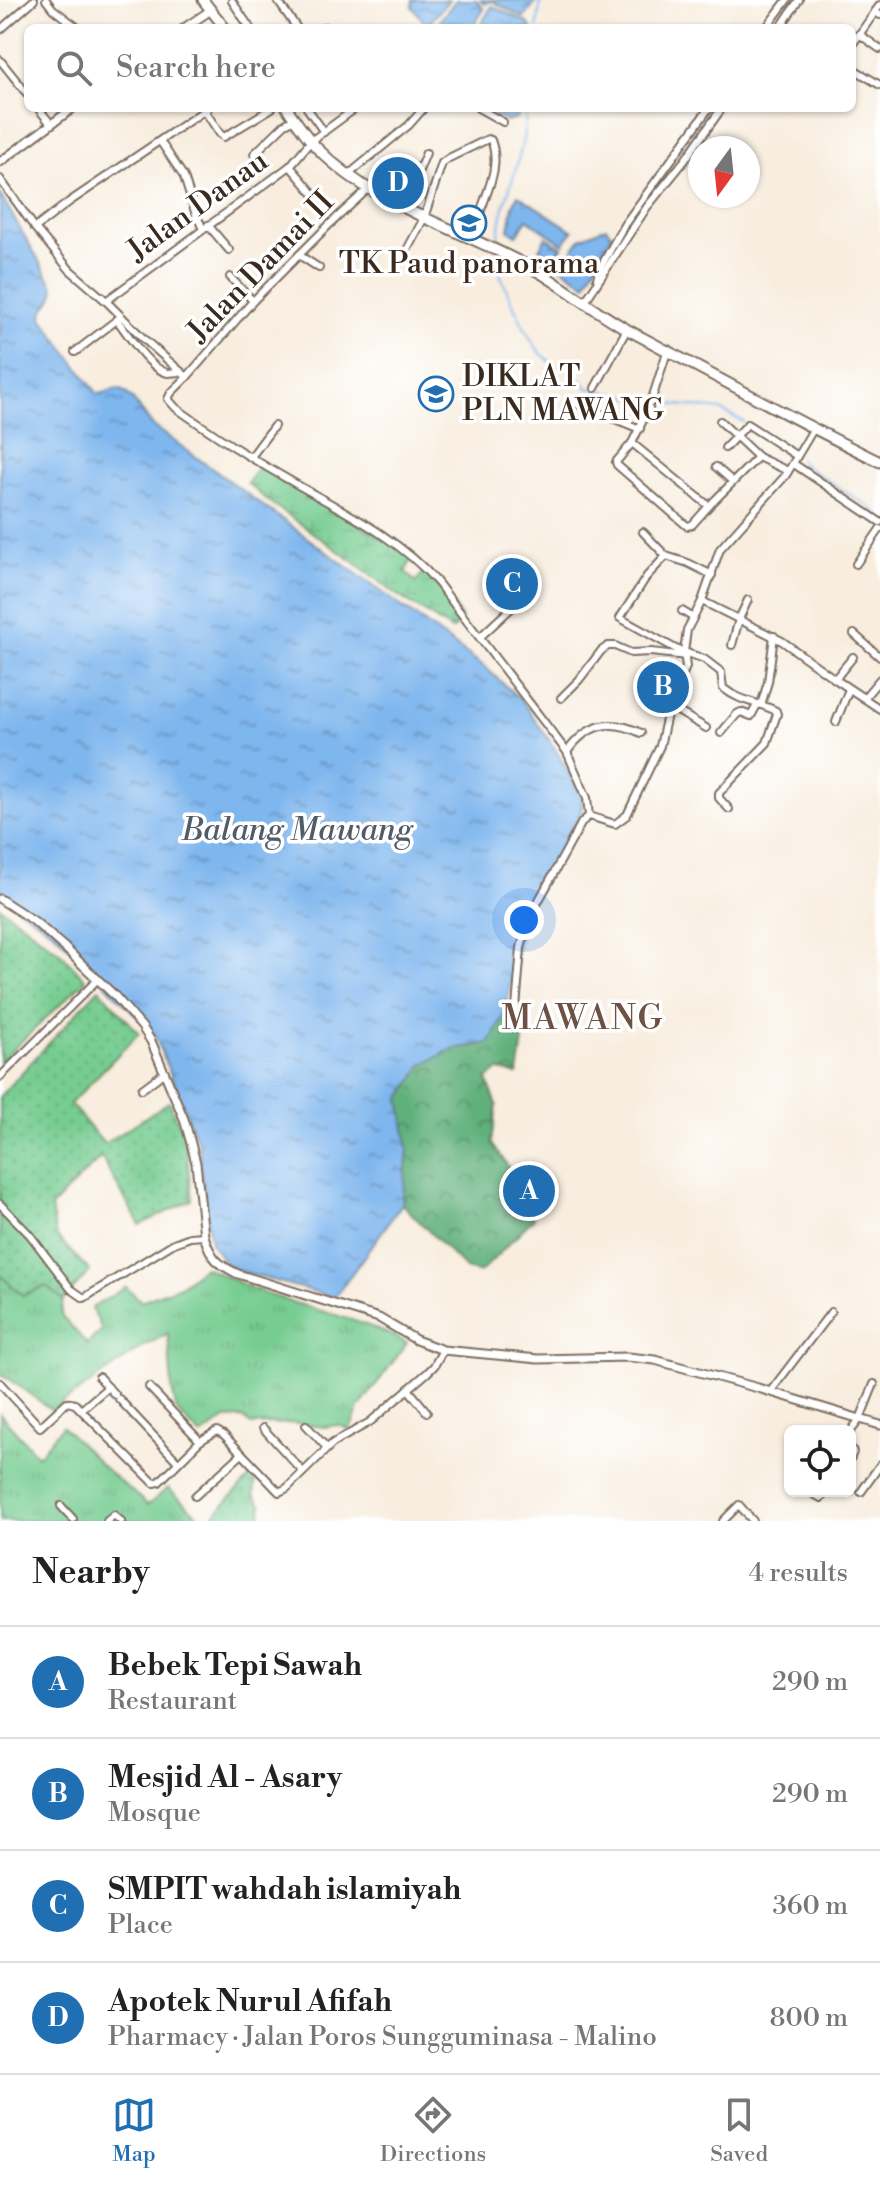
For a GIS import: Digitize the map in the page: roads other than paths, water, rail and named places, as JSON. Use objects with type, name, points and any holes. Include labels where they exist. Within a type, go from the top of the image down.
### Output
[{"type":"main road","points":[[203,0],[222,24]]},
{"type":"main road","points":[[290,112],[311,141],[368,189],[424,218],[489,245],[541,273],[627,329],[880,462]]},
{"type":"street","points":[[0,30],[34,0]]},
{"type":"street","points":[[46,0],[72,24]]},
{"type":"street","points":[[277,0],[294,24]]},
{"type":"street","points":[[769,24],[787,0]]},
{"type":"street","points":[[783,24],[799,0]]},
{"type":"street","points":[[232,1],[247,24]]},
{"type":"street","points":[[190,24],[211,10]]},
{"type":"street","points":[[856,39],[878,11]]},
{"type":"street","points":[[859,34],[880,49]]},
{"type":"street","points":[[0,60],[24,89]]},
{"type":"street","points":[[856,70],[880,85]]},
{"type":"street","points":[[41,112],[51,124]]},
{"type":"street","points":[[0,162],[68,112]]},
{"type":"street","points":[[35,228],[201,112]]},
{"type":"street","points":[[207,112],[224,137],[265,112]]},
{"type":"street","points":[[310,112],[324,132]]},
{"type":"street","name":"Jalan Danau","points":[[104,299],[290,166],[311,141],[351,112]]},
{"type":"street","points":[[415,112],[419,115]]},
{"type":"street","points":[[348,175],[421,112]]},
{"type":"street","points":[[485,112],[503,122]]},
{"type":"street","points":[[596,282],[599,270],[624,225],[706,112]]},
{"type":"street","points":[[584,303],[647,207],[719,112]]},
{"type":"street","points":[[254,154],[285,124],[295,119]]},
{"type":"street","points":[[408,248],[424,218],[442,163],[488,139],[495,149],[495,166],[480,213]]},
{"type":"street","points":[[160,141],[184,177],[195,212],[205,227],[229,250]]},
{"type":"street","points":[[399,206],[426,153]]},
{"type":"street","points":[[290,166],[313,193]]},
{"type":"street","points":[[0,179],[63,263],[104,299],[137,348],[165,373],[184,375]]},
{"type":"street","name":"Jalan Damai II","points":[[251,457],[200,425],[171,403],[169,395],[253,301],[368,189]]},
{"type":"street","points":[[299,255],[319,268]]},
{"type":"street","points":[[230,277],[253,301]]},
{"type":"street","points":[[77,351],[119,318]]},
{"type":"street","points":[[119,318],[184,375]]},
{"type":"street","points":[[595,388],[627,329]]},
{"type":"street","points":[[668,349],[640,429],[617,465],[687,526],[691,526],[758,457]]},
{"type":"street","points":[[575,403],[640,429]]},
{"type":"street","points":[[720,421],[758,457],[788,471]]},
{"type":"street","points":[[274,426],[251,457],[420,562],[567,752],[587,798],[589,816]]},
{"type":"street","points":[[725,448],[745,426],[796,459],[880,522]]},
{"type":"street","points":[[589,816],[615,824],[627,815],[657,754],[669,706],[684,673],[687,630],[702,601],[720,549],[788,471],[814,428]]},
{"type":"street","points":[[632,443],[709,506]]},
{"type":"street","points":[[716,467],[732,481]]},
{"type":"street","points":[[856,564],[880,529]]},
{"type":"street","points":[[643,532],[666,556],[712,575]]},
{"type":"street","points":[[666,556],[647,576],[620,618],[685,654]]},
{"type":"street","points":[[480,637],[521,599]]},
{"type":"street","points":[[732,645],[748,600]]},
{"type":"street","points":[[702,601],[774,636],[880,709]]},
{"type":"street","points":[[682,611],[692,617]]},
{"type":"street","points":[[854,634],[880,657]]},
{"type":"street","points":[[721,733],[737,714],[741,712],[751,716],[759,705],[768,682],[774,636]]},
{"type":"street","points":[[561,698],[608,646],[631,653],[685,654],[704,659],[721,672],[725,690],[777,714],[763,748],[719,793],[719,798],[729,809]]},
{"type":"street","points":[[835,679],[853,657]]},
{"type":"street","points":[[864,698],[880,679]]},
{"type":"street","points":[[836,722],[849,689]]},
{"type":"street","points":[[669,706],[706,728]]},
{"type":"street","points":[[567,752],[575,740],[598,726],[618,725],[641,733]]},
{"type":"street","points":[[515,1020],[521,948],[528,920],[582,822],[589,816]]},
{"type":"street","points":[[0,899],[34,921],[115,996],[151,1041],[184,1119],[196,1163],[204,1236],[214,1259],[224,1268],[379,1318],[416,1340],[443,1350],[538,1359],[644,1358],[685,1367],[880,1425]]},
{"type":"street","points":[[0,1077],[97,980]]},
{"type":"street","points":[[142,1089],[165,1072]]},
{"type":"street","points":[[0,1204],[30,1235],[71,1289],[84,1298],[174,1243],[204,1236]]},
{"type":"street","points":[[770,1392],[831,1312]]},
{"type":"street","points":[[0,1383],[40,1427],[67,1402],[75,1404],[154,1483],[159,1482],[200,1441],[219,1432],[279,1492],[287,1488],[327,1448],[359,1430],[408,1389],[434,1366],[443,1350]]},
{"type":"street","points":[[99,1377],[178,1462]]},
{"type":"street","points":[[855,1425],[874,1384]]},
{"type":"street","points":[[81,1410],[108,1387]]},
{"type":"street","points":[[149,1387],[200,1441]]},
{"type":"street","points":[[408,1389],[427,1412]]},
{"type":"street","points":[[306,1425],[327,1448]]},
{"type":"street","points":[[263,1428],[303,1472]]},
{"type":"street","points":[[195,1496],[242,1454]]},
{"type":"street","points":[[861,1492],[880,1465]]},
{"type":"street","points":[[723,1521],[739,1505],[753,1521]]},
{"type":"street","points":[[61,1506],[73,1520]]},
{"type":"street","points":[[107,1521],[114,1515],[121,1521]]},
{"type":"water","points":[[413,0],[449,0],[429,24],[412,6]]},
{"type":"water","points":[[456,0],[476,0],[484,9],[475,24],[437,24]]},
{"type":"water","points":[[480,0],[537,0],[524,18],[492,1],[485,4]]},
{"type":"water","points":[[492,6],[529,24],[481,24]]},
{"type":"water","points":[[488,112],[518,112],[517,118],[507,122]]},
{"type":"water","name":"Balang Mawang","points":[[0,194],[54,287],[42,318],[97,393],[116,389],[126,393],[152,425],[485,667],[523,702],[582,796],[579,817],[522,923],[505,1013],[489,1043],[453,1049],[423,1064],[400,1099],[408,1148],[402,1204],[333,1297],[236,1270],[225,1263],[212,1245],[209,1233],[198,1143],[155,1036],[56,934],[0,895]]},
{"type":"water","points":[[518,195],[573,231],[563,244],[527,219],[517,235],[509,230]]},
{"type":"water","points":[[606,227],[612,235],[586,284],[561,267],[581,238]]},
{"type":"water","points":[[546,237],[562,247],[554,259],[539,249]]},
{"type":"waterway","points":[[538,24],[541,0]]},
{"type":"waterway","points":[[497,248],[526,112]]},
{"type":"waterway","points":[[496,254],[500,274],[513,303],[543,355],[557,368],[566,366],[588,388],[648,401]]},
{"type":"waterway","points":[[654,402],[720,410],[744,422]]},
{"type":"waterway","points":[[799,459],[805,466],[880,514]]},
{"type":"place","name":"Apotek Nurul Afifah","points":[[398,183]]},
{"type":"place","name":"TK Paud panorama","points":[[469,223]]},
{"type":"place","name":"DIKLAT PLN MAWANG","points":[[436,394]]},
{"type":"place","name":"SMPIT wahdah islamiyah","points":[[512,584]]},
{"type":"place","name":"Mesjid Al - Asary","points":[[663,687]]},
{"type":"place","name":"Bebek Tepi Sawah","points":[[529,1191]]},
{"type":"district","name":"MAWANG","points":[[583,1019]]}]
